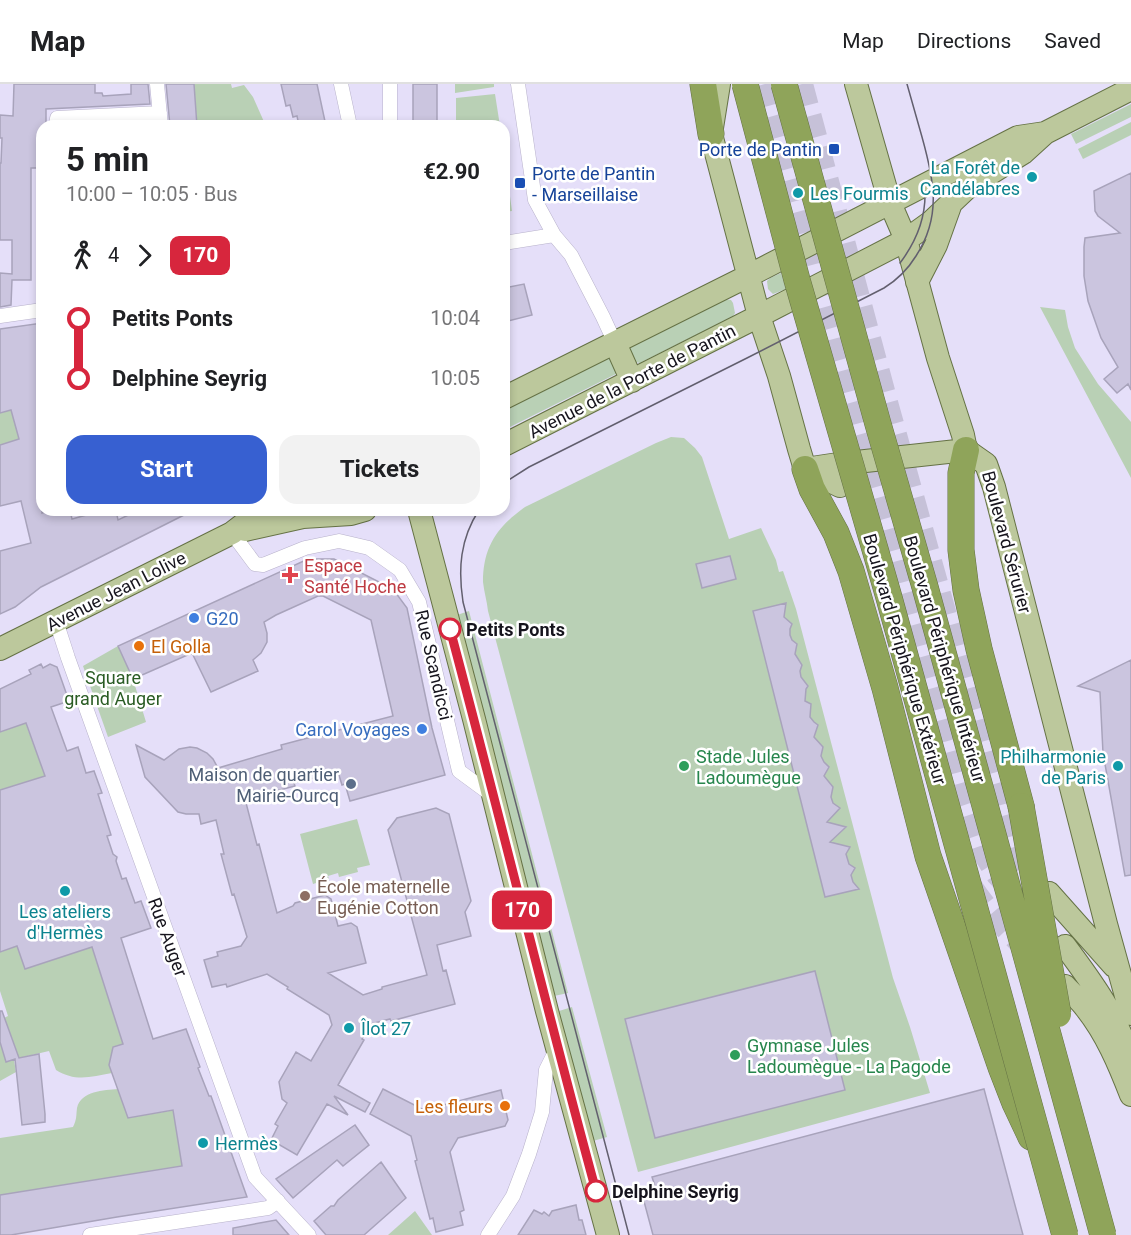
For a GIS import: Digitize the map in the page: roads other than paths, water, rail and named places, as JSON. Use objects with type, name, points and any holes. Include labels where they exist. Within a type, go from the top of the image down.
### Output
[{"type":"highway","points":[[703,84],[711,134]]},
{"type":"highway","name":"Boulevard Périphérique Extérieur","points":[[745,84],[797,280],[888,594],[1065,1235]]},
{"type":"highway","name":"Boulevard Périphérique Intérieur","points":[[784,84],[1103,1235]]},
{"type":"highway","points":[[966,450],[961,473],[961,550],[966,590],[979,649],[1021,806],[1080,1150]]},
{"type":"highway","points":[[805,469],[812,489],[836,533],[851,571],[885,688],[928,856],[1015,1103],[1046,1167]]},
{"type":"main road","points":[[719,84],[711,134],[759,316],[779,376],[805,469],[840,486]]},
{"type":"main road","name":"Boulevard Sérurier","points":[[856,84],[890,203],[906,240],[966,450],[986,464],[994,487],[1131,1014]]},
{"type":"main road","points":[[510,395],[1018,137],[1045,133],[1131,88]]},
{"type":"main road","name":"Avenue de la Porte de Pantin","points":[[510,442],[906,240],[931,222],[968,188],[1023,153],[1045,133]]},
{"type":"main road","points":[[917,282],[936,245],[952,202]]},
{"type":"main road","points":[[615,343],[632,381]]},
{"type":"main road","points":[[805,469],[966,450]]},
{"type":"main road","name":"Avenue Jean Lolive","points":[[0,650],[232,533],[254,516]]},
{"type":"main road","name":"Avenue Jean Lolive","points":[[232,533],[303,517],[319,516]]},
{"type":"main road","points":[[421,516],[557,1048],[608,1235]]},
{"type":"main road","points":[[1049,893],[1119,972]]},
{"type":"main road","points":[[1065,946],[1087,975],[1118,1027],[1131,1063]]},
{"type":"main road","points":[[1065,986],[1084,1006],[1104,1034],[1131,1095]]},
{"type":"street","points":[[57,120],[57,118],[160,120],[157,84]]},
{"type":"street","points":[[341,84],[349,120]]},
{"type":"street","points":[[390,84],[390,120]]},
{"type":"street","points":[[518,84],[535,200],[554,235],[571,255],[615,343]]},
{"type":"street","points":[[510,242],[554,235]]},
{"type":"street","points":[[0,316],[36,311]]},
{"type":"street","name":"Rue Scandicci","points":[[232,533],[255,564],[263,565],[305,548],[339,541],[369,548],[399,570],[419,602],[459,771],[494,796]]},
{"type":"street","name":"Rue Auger","points":[[56,621],[255,1177],[309,1235]]},
{"type":"street","points":[[488,1235],[513,1196],[521,1175],[542,1112],[546,1070],[557,1048]]},
{"type":"street","points":[[90,1235],[268,1208],[278,1201]]},
{"type":"tunnel","points":[[765,84],[965,803],[981,849],[997,875],[1047,928]]},
{"type":"tunnel","points":[[802,84],[1011,850],[1036,878]]},
{"type":"tunnel","points":[[972,887],[998,921],[1029,952]]},
{"type":"tram line","points":[[510,479],[529,467],[884,288],[902,274],[913,261],[930,227],[933,198],[930,168],[907,84]]},
{"type":"tram line","points":[[900,263],[919,230],[924,211],[925,191]]},
{"type":"tram line","points":[[476,516],[464,543],[462,554],[463,602],[629,1235]]},
{"type":"place","name":"Porte de Pantin","points":[[834,149]]},
{"type":"place","name":"La Forêt de Candélabres","points":[[1032,177]]},
{"type":"place","name":"Porte de Pantin - Marseillaise","points":[[520,183]]},
{"type":"place","name":"Les Fourmis","points":[[798,193]]},
{"type":"place","name":"Espace Santé Hoche","points":[[290,575]]},
{"type":"place","name":"G20","points":[[194,618]]},
{"type":"place","name":"Petits Ponts","points":[[450,629]]},
{"type":"place","name":"El Golla","points":[[139,646]]},
{"type":"place","name":"Carol Voyages","points":[[422,729]]},
{"type":"place","name":"Stade Jules Ladoumègue","points":[[684,766]]},
{"type":"place","name":"Philharmonie de Paris","points":[[1118,766]]},
{"type":"place","name":"Maison de quartier Mairie-Ourcq","points":[[351,784]]},
{"type":"place","name":"Les ateliers d'Hermès","points":[[65,891]]},
{"type":"place","name":"École maternelle Eugénie Cotton","points":[[305,896]]},
{"type":"place","name":"Îlot 27","points":[[349,1028]]},
{"type":"place","name":"Gymnase Jules Ladoumègue - La Pagode","points":[[735,1055]]},
{"type":"place","name":"Les fleurs","points":[[505,1106]]},
{"type":"place","name":"Hermès","points":[[203,1143]]},
{"type":"place","name":"Delphine Seyrig","points":[[596,1191]]},
{"type":"park label","name":"Square grand Auger","points":[[113,687]]}]
